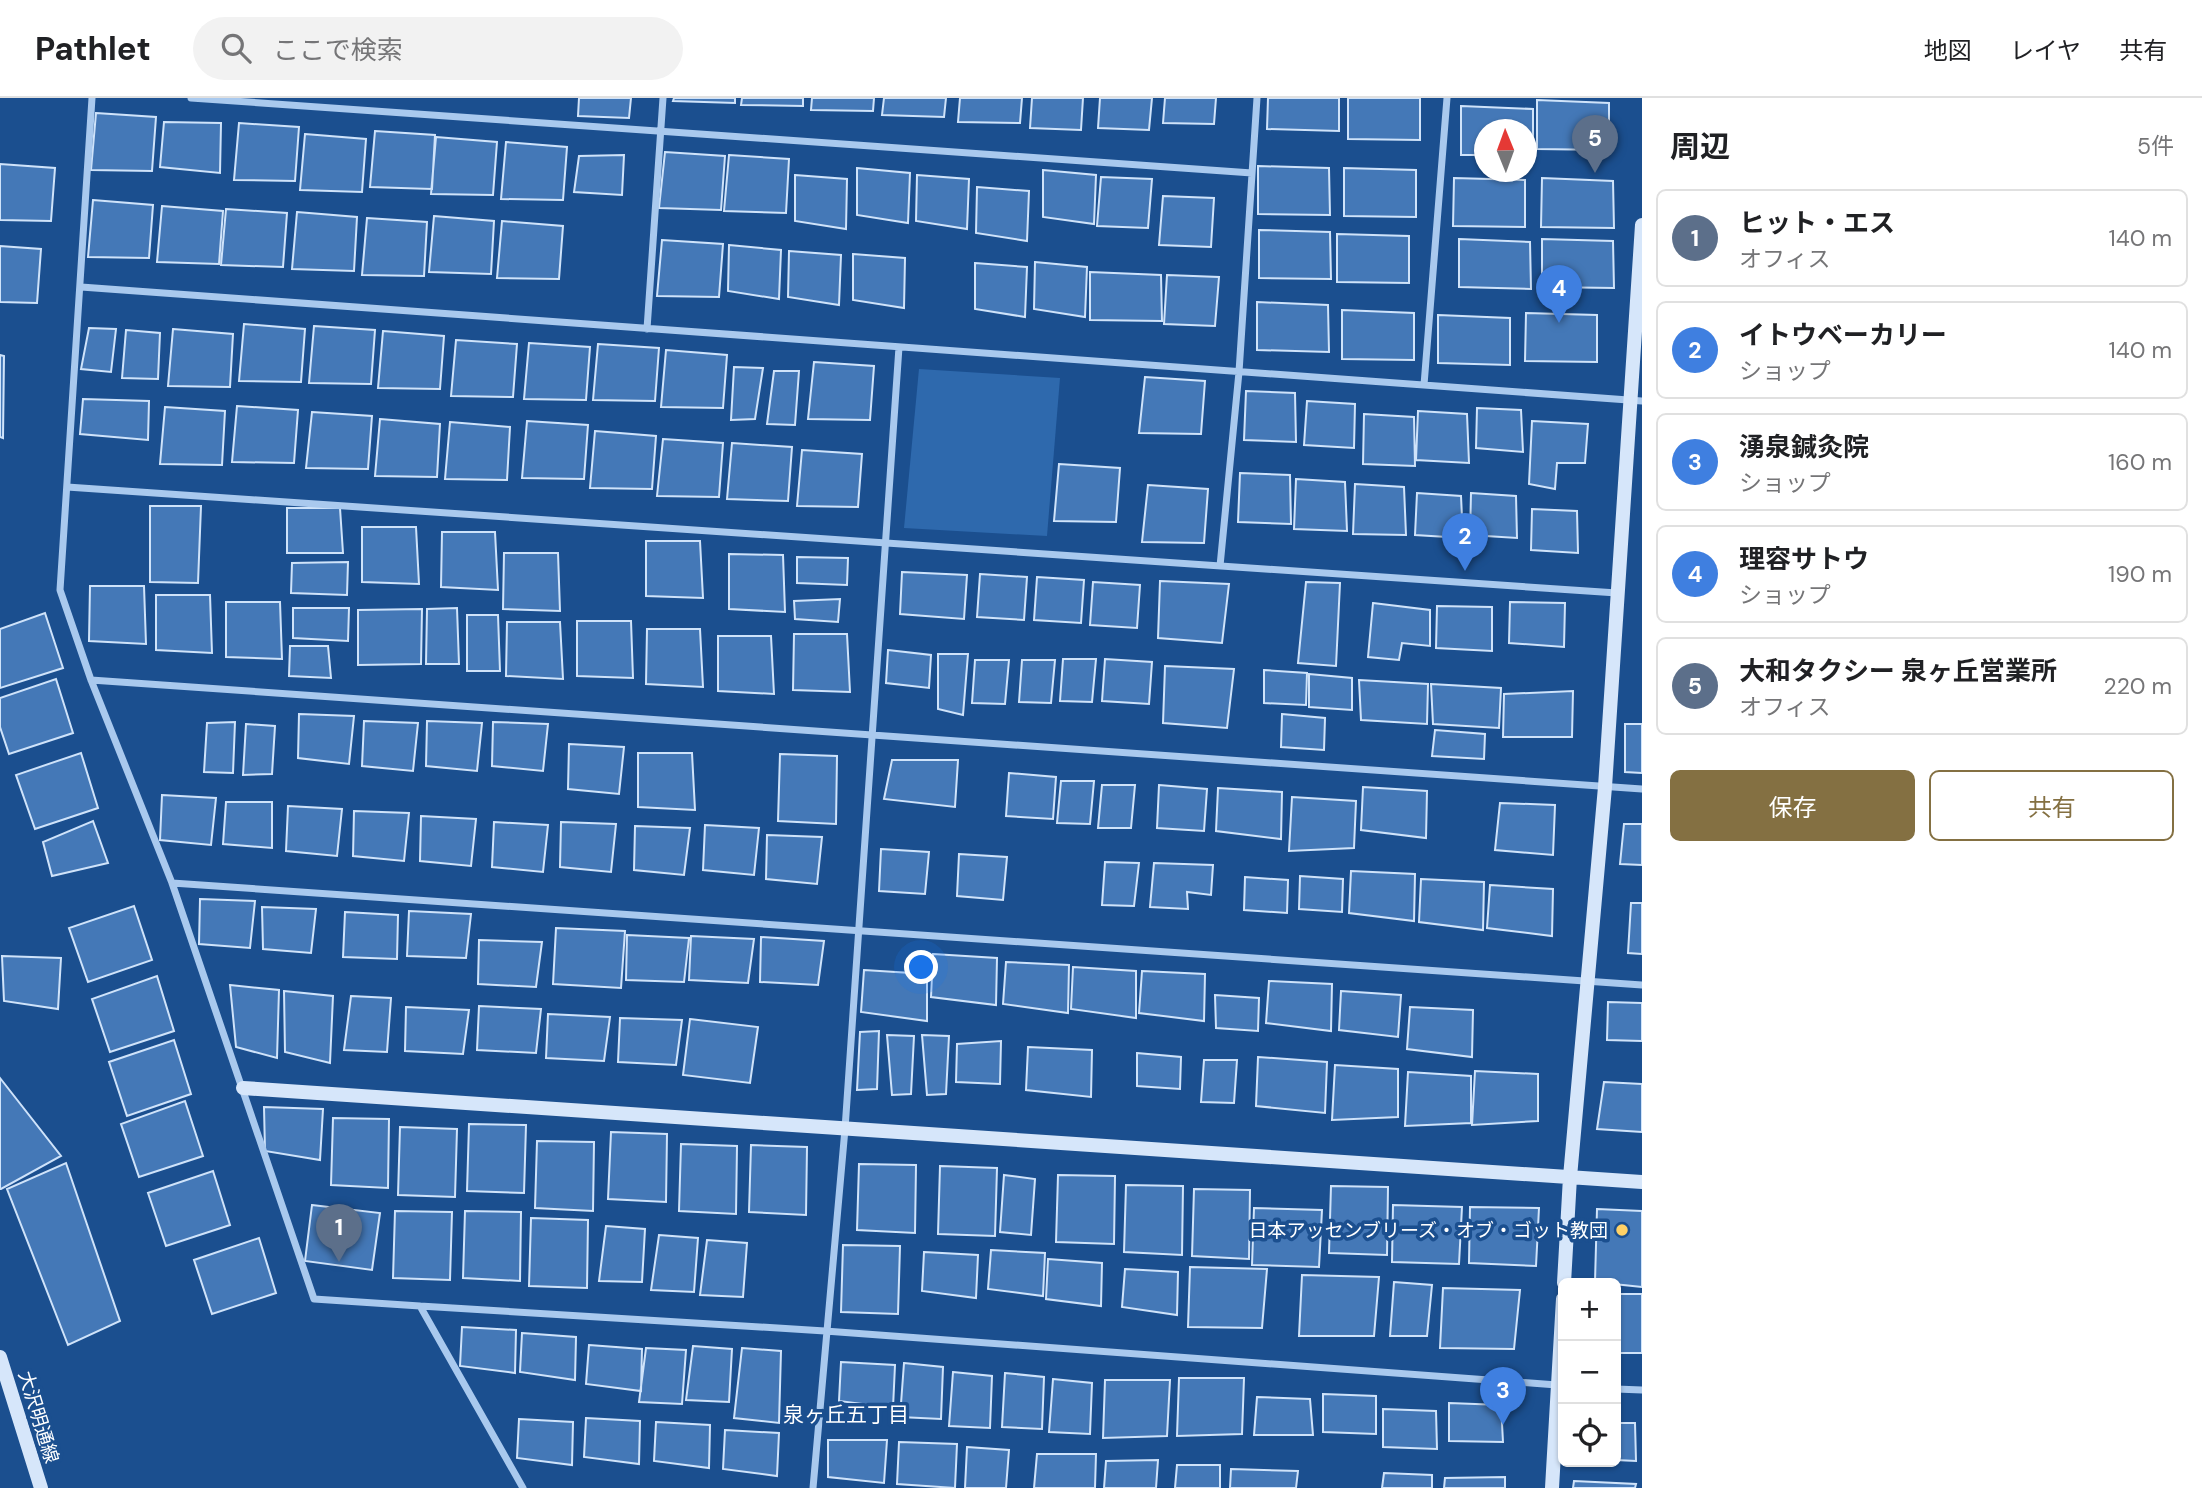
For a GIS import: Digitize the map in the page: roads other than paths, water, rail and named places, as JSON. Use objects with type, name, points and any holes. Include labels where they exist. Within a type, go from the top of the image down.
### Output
[{"type":"street","points":[[92,98],[60,590],[91,680],[172,883],[314,1300],[825,1331],[1558,1385]]},
{"type":"street","points":[[191,98],[1252,173]]},
{"type":"street","points":[[647,329],[663,98]]},
{"type":"street","points":[[1220,566],[1240,372],[1258,98]]},
{"type":"street","points":[[1424,385],[1447,98]]},
{"type":"street","points":[[1564,1278],[1570,1177],[1605,787],[1617,593],[1636,401],[1642,225]]},
{"type":"street","points":[[81,287],[1636,401]]},
{"type":"street","points":[[813,1488],[845,1129],[899,347]]},
{"type":"street","points":[[67,487],[1617,593]]},
{"type":"street","points":[[91,680],[1642,789]]},
{"type":"street","points":[[172,883],[1642,985]]},
{"type":"street","points":[[243,1088],[1642,1182]]},
{"type":"street","points":[[420,1306],[523,1488]]},
{"type":"street","name":"大沢明通線","points":[[0,1357],[41,1488]]},
{"type":"street","points":[[1621,1389],[1642,1391]]},
{"type":"street","points":[[1552,1488],[1559,1404]]},
{"type":"place","name":"大和タクシー 泉ヶ丘営業所","points":[[1595,173]]},
{"type":"place","name":"理容サトウ","points":[[1559,323]]},
{"type":"place","name":"イトウベーカリー","points":[[1465,571]]},
{"type":"place","name":"日本アッセンブリーズ・オブ・ゴット教団","points":[[1622,1230]]},
{"type":"place","name":"ヒット・エス","points":[[339,1262]]},
{"type":"place","name":"湧泉鍼灸院","points":[[1503,1425]]},
{"type":"district","name":"泉ヶ丘五丁目","points":[[846,1415]]}]
